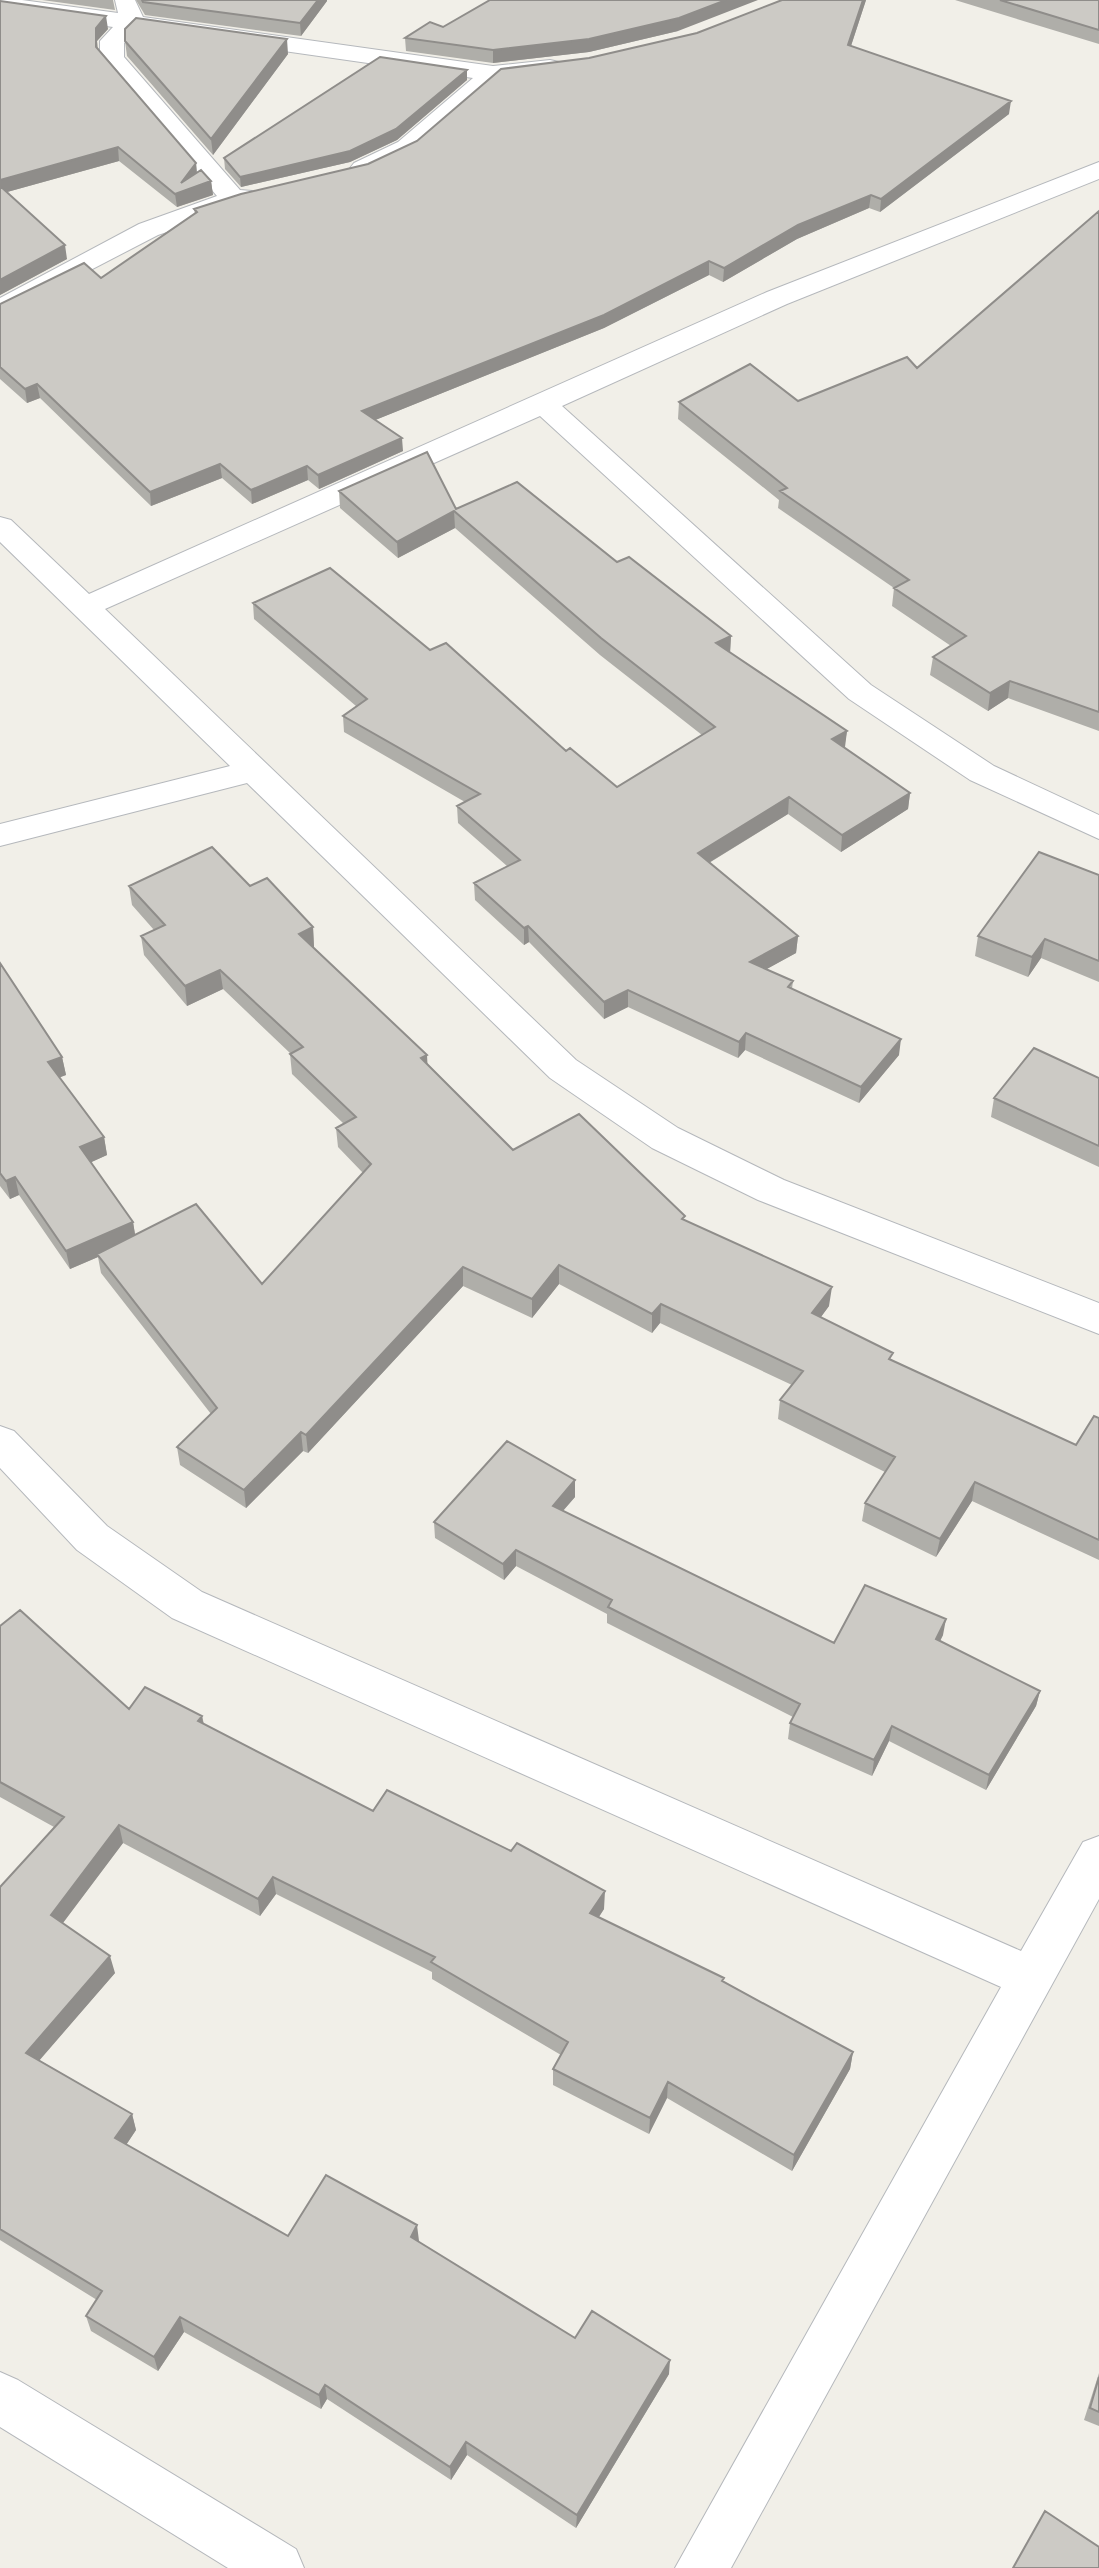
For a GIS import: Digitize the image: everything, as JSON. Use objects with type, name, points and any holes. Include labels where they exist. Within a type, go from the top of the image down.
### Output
[{"type":"street","points":[[0,4],[128,10],[493,73],[575,64]]},
{"type":"street","points":[[128,10],[112,41],[112,58],[234,199]]},
{"type":"street","points":[[334,176],[359,170],[407,147],[493,73]]},
{"type":"street","points":[[85,607],[777,298],[1099,170]]},
{"type":"street","points":[[0,309],[101,253],[166,222],[234,199],[271,191]]},
{"type":"street","points":[[542,404],[860,692],[982,773],[1099,828]]},
{"type":"street","points":[[0,526],[563,1069],[665,1138],[771,1190],[1099,1319]]},
{"type":"street","points":[[0,835],[255,770]]},
{"type":"street","points":[[0,1442],[92,1538],[187,1605],[1031,1979]]},
{"type":"street","points":[[702,2568],[1099,1856]]},
{"type":"street","points":[[0,2398],[276,2568]]},
{"type":"building","points":[[142,0],[318,0],[300,23]]},
{"type":"building","points":[[490,0],[726,0],[679,18],[589,39],[493,50],[405,38],[430,22],[443,27]]},
{"type":"building","points":[[782,0],[863,0],[848,45],[1011,101],[881,199],[871,195],[798,225],[724,268],[709,261],[604,315],[362,411],[402,438],[318,475],[307,466],[251,490],[220,464],[150,492],[37,384],[25,389],[0,367],[0,304],[84,263],[101,278],[197,212],[194,209],[241,194],[368,164],[417,141],[501,69],[589,58],[697,33]]},
{"type":"building","points":[[1000,0],[1099,0],[1099,30]]},
{"type":"building","points":[[0,1],[106,16],[96,28],[96,47],[196,163],[181,183],[201,170],[211,181],[175,194],[118,147],[0,180]]},
{"type":"building","points":[[136,18],[287,39],[211,139],[125,41],[125,29]]},
{"type":"building","points":[[380,57],[467,70],[396,129],[350,151],[240,177],[224,158]]},
{"type":"building","points":[[0,186],[65,245],[0,280]]},
{"type":"building","points":[[1099,211],[1099,712],[1010,681],[990,693],[933,657],[966,636],[894,588],[909,580],[780,491],[787,488],[679,402],[750,364],[798,401],[907,357],[917,368]]},
{"type":"building","points":[[427,452],[456,509],[517,482],[617,562],[629,557],[731,636],[716,643],[847,731],[832,739],[910,793],[842,835],[789,797],[698,853],[798,936],[750,962],[793,981],[788,987],[901,1039],[861,1087],[746,1033],[739,1042],[628,990],[604,1002],[528,926],[524,928],[474,883],[520,860],[457,806],[480,794],[343,716],[367,699],[253,603],[330,568],[430,650],[446,643],[566,751],[570,748],[617,787],[715,727],[601,638],[454,511],[397,542],[339,491]]},
{"type":"building","points":[[212,847],[250,886],[267,878],[313,927],[299,934],[427,1055],[421,1058],[513,1150],[579,1114],[685,1216],[682,1219],[832,1287],[812,1313],[893,1353],[889,1359],[1076,1445],[1094,1416],[1099,1418],[1099,1540],[975,1482],[940,1539],[865,1503],[895,1457],[780,1400],[803,1371],[661,1304],[652,1314],[559,1265],[532,1299],[463,1267],[306,1435],[301,1432],[244,1490],[177,1447],[217,1408],[97,1254],[196,1204],[262,1284],[371,1164],[336,1128],[356,1117],[290,1054],[303,1047],[220,970],[185,986],[141,936],[165,925],[129,886]]},
{"type":"building","points":[[1039,852],[1099,875],[1099,961],[1045,939],[1032,957],[978,936]]},
{"type":"building","points":[[0,963],[62,1057],[48,1062],[104,1137],[80,1147],[133,1222],[66,1251],[15,1177],[6,1181],[0,1173]]},
{"type":"building","points":[[1034,1048],[1099,1078],[1099,1146],[994,1098]]},
{"type":"building","points":[[507,1441],[575,1480],[553,1506],[834,1643],[865,1585],[946,1619],[936,1639],[1040,1691],[989,1775],[892,1726],[874,1760],[790,1723],[800,1704],[608,1607],[612,1600],[516,1550],[503,1564],[434,1522]]},
{"type":"building","points":[[20,1610],[129,1709],[145,1687],[202,1716],[198,1721],[373,1811],[387,1790],[511,1851],[517,1843],[605,1891],[590,1913],[724,1978],[722,1981],[853,2052],[794,2155],[668,2082],[650,2118],[553,2069],[568,2042],[431,1962],[435,1957],[273,1877],[258,1899],[119,1825],[51,1915],[110,1956],[26,2053],[132,2114],[115,2138],[288,2236],[326,2175],[417,2225],[411,2237],[575,2338],[592,2311],[670,2360],[577,2515],[466,2442],[450,2467],[325,2385],[319,2395],[180,2317],[154,2357],[86,2316],[102,2291],[0,2229],[0,1887],[64,1817],[0,1782],[0,1626]]},
{"type":"building","points":[[1099,2377],[1099,2412],[1090,2408]]},
{"type":"building","points":[[1045,2511],[1099,2547],[1099,2568],[1013,2568]]}]
